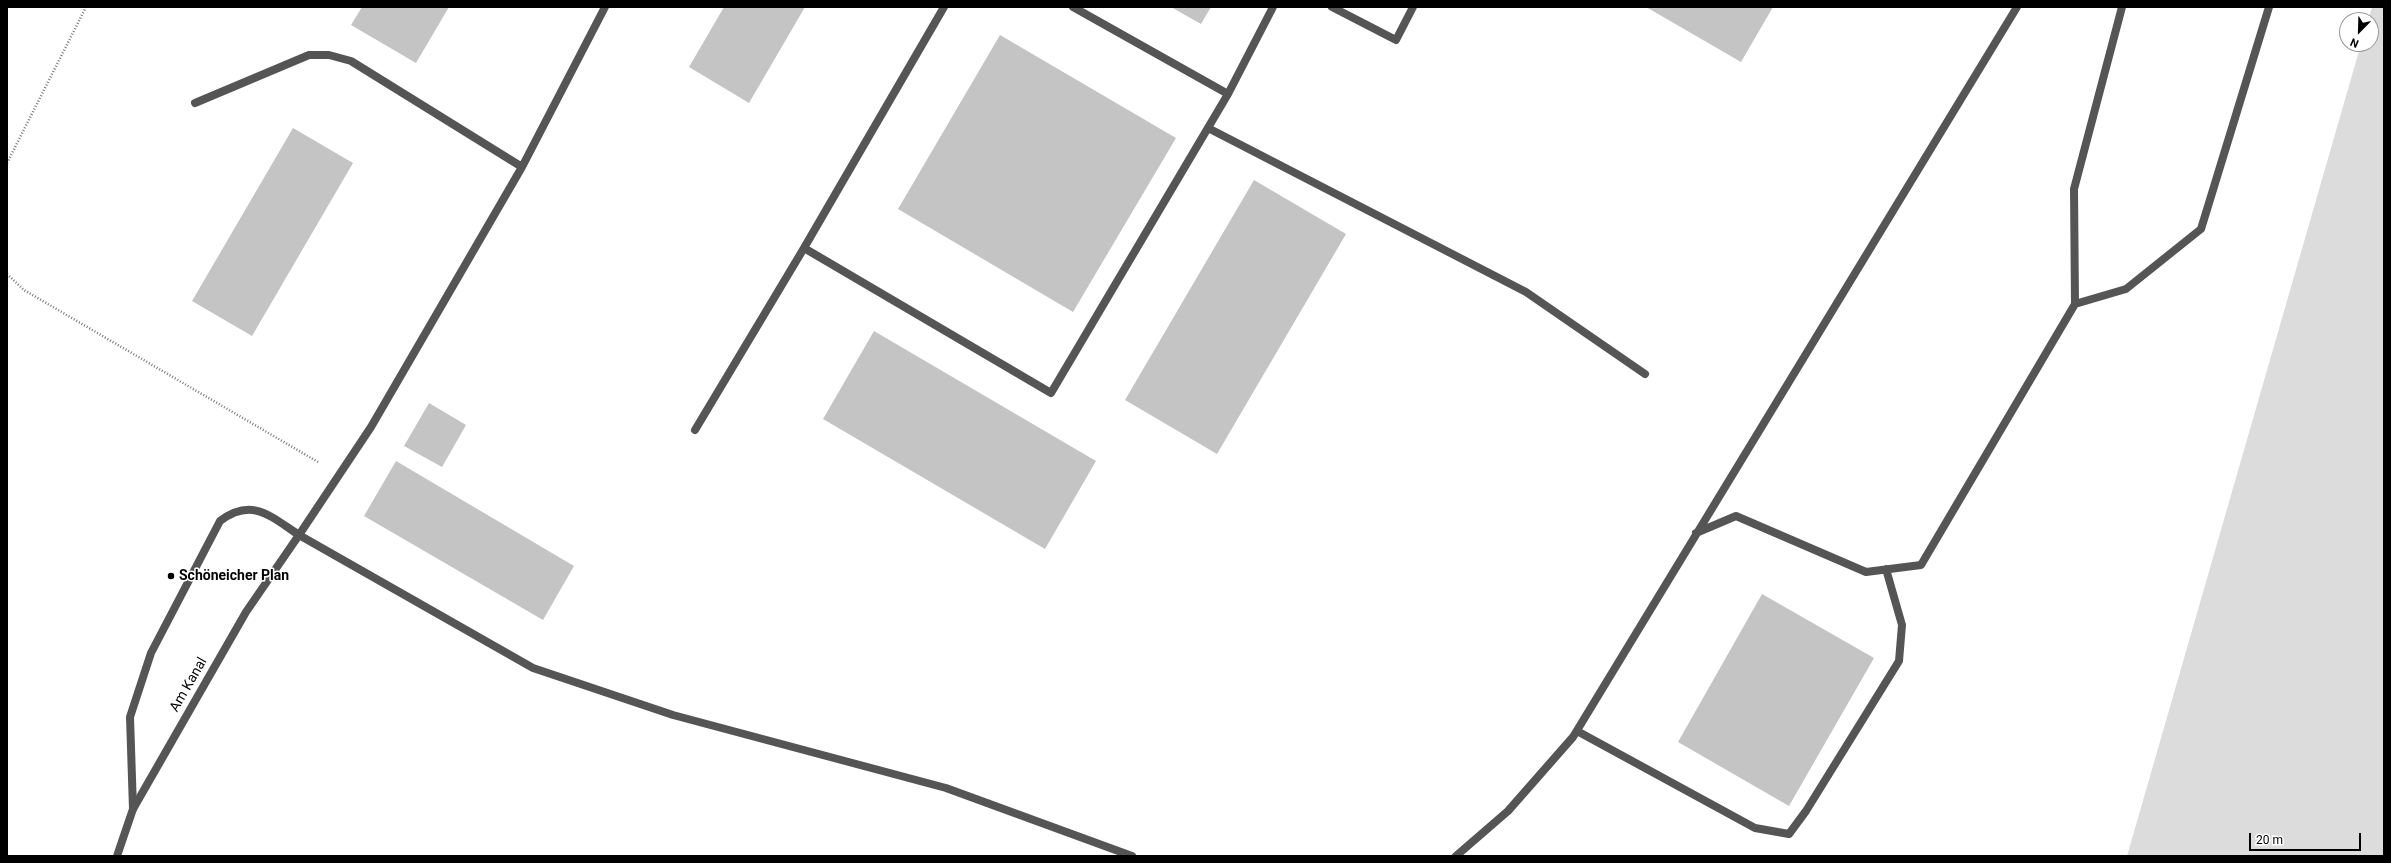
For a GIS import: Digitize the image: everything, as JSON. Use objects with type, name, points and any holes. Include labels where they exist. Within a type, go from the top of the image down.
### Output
[{"type":"street","name":"Am Kanal","points":[[117,856],[134,808],[246,612],[372,427],[522,167],[605,7]]},
{"type":"street","points":[[695,430],[804,248],[944,7]]},
{"type":"street","points":[[1073,7],[1228,94]]},
{"type":"street","points":[[804,248],[1051,393],[1228,94],[1273,7]]},
{"type":"street","points":[[1332,7],[1396,40],[1413,7]]},
{"type":"street","points":[[1456,856],[1508,811],[1576,731],[2017,7]]},
{"type":"street","points":[[1696,533],[1736,516],[1866,572],[1921,565],[2075,304],[2074,189],[2122,7]]},
{"type":"street","points":[[2075,304],[2126,289],[2201,229],[2268,7]]},
{"type":"street","points":[[195,103],[309,55],[330,55],[352,61],[522,167]]},
{"type":"street","points":[[1208,128],[1526,292],[1645,374]]},
{"type":"street","points":[[134,808],[130,717],[151,653],[220,521],[234,511],[248,508],[271,516],[299,535],[533,668],[673,715],[946,788],[1132,856]]},
{"type":"street","points":[[1576,731],[1755,828],[1789,834],[1806,811],[1898,661],[1902,625],[1886,569]]},
{"type":"path","points":[[7,163],[86,7]]},
{"type":"path","points":[[7,274],[24,290],[339,474]]},
{"type":"shaded area","points":[[2372,7],[2384,7],[2384,856],[2127,856],[2359,52],[2379,52],[2379,12],[2370,12]]},
{"type":"building","points":[[362,7],[449,7],[416,63],[351,25]]},
{"type":"building","points":[[724,7],[805,7],[749,103],[689,67]]},
{"type":"building","points":[[1171,7],[1211,7],[1201,24]]},
{"type":"building","points":[[1646,7],[1773,7],[1741,62]]},
{"type":"building","points":[[1000,35],[1176,138],[1073,312],[898,209]]},
{"type":"building","points":[[293,128],[353,163],[252,336],[192,301]]},
{"type":"building","points":[[1254,180],[1346,234],[1217,454],[1125,400]]},
{"type":"building","points":[[874,331],[1096,461],[1045,549],[823,419]]},
{"type":"building","points":[[429,403],[466,425],[442,467],[404,446]]},
{"type":"building","points":[[396,461],[574,566],[543,620],[364,516]]},
{"type":"building","points":[[1762,594],[1874,658],[1789,806],[1678,742]]},
{"type":"place","name":"Schöneicher Plan","points":[[171,576]]}]
